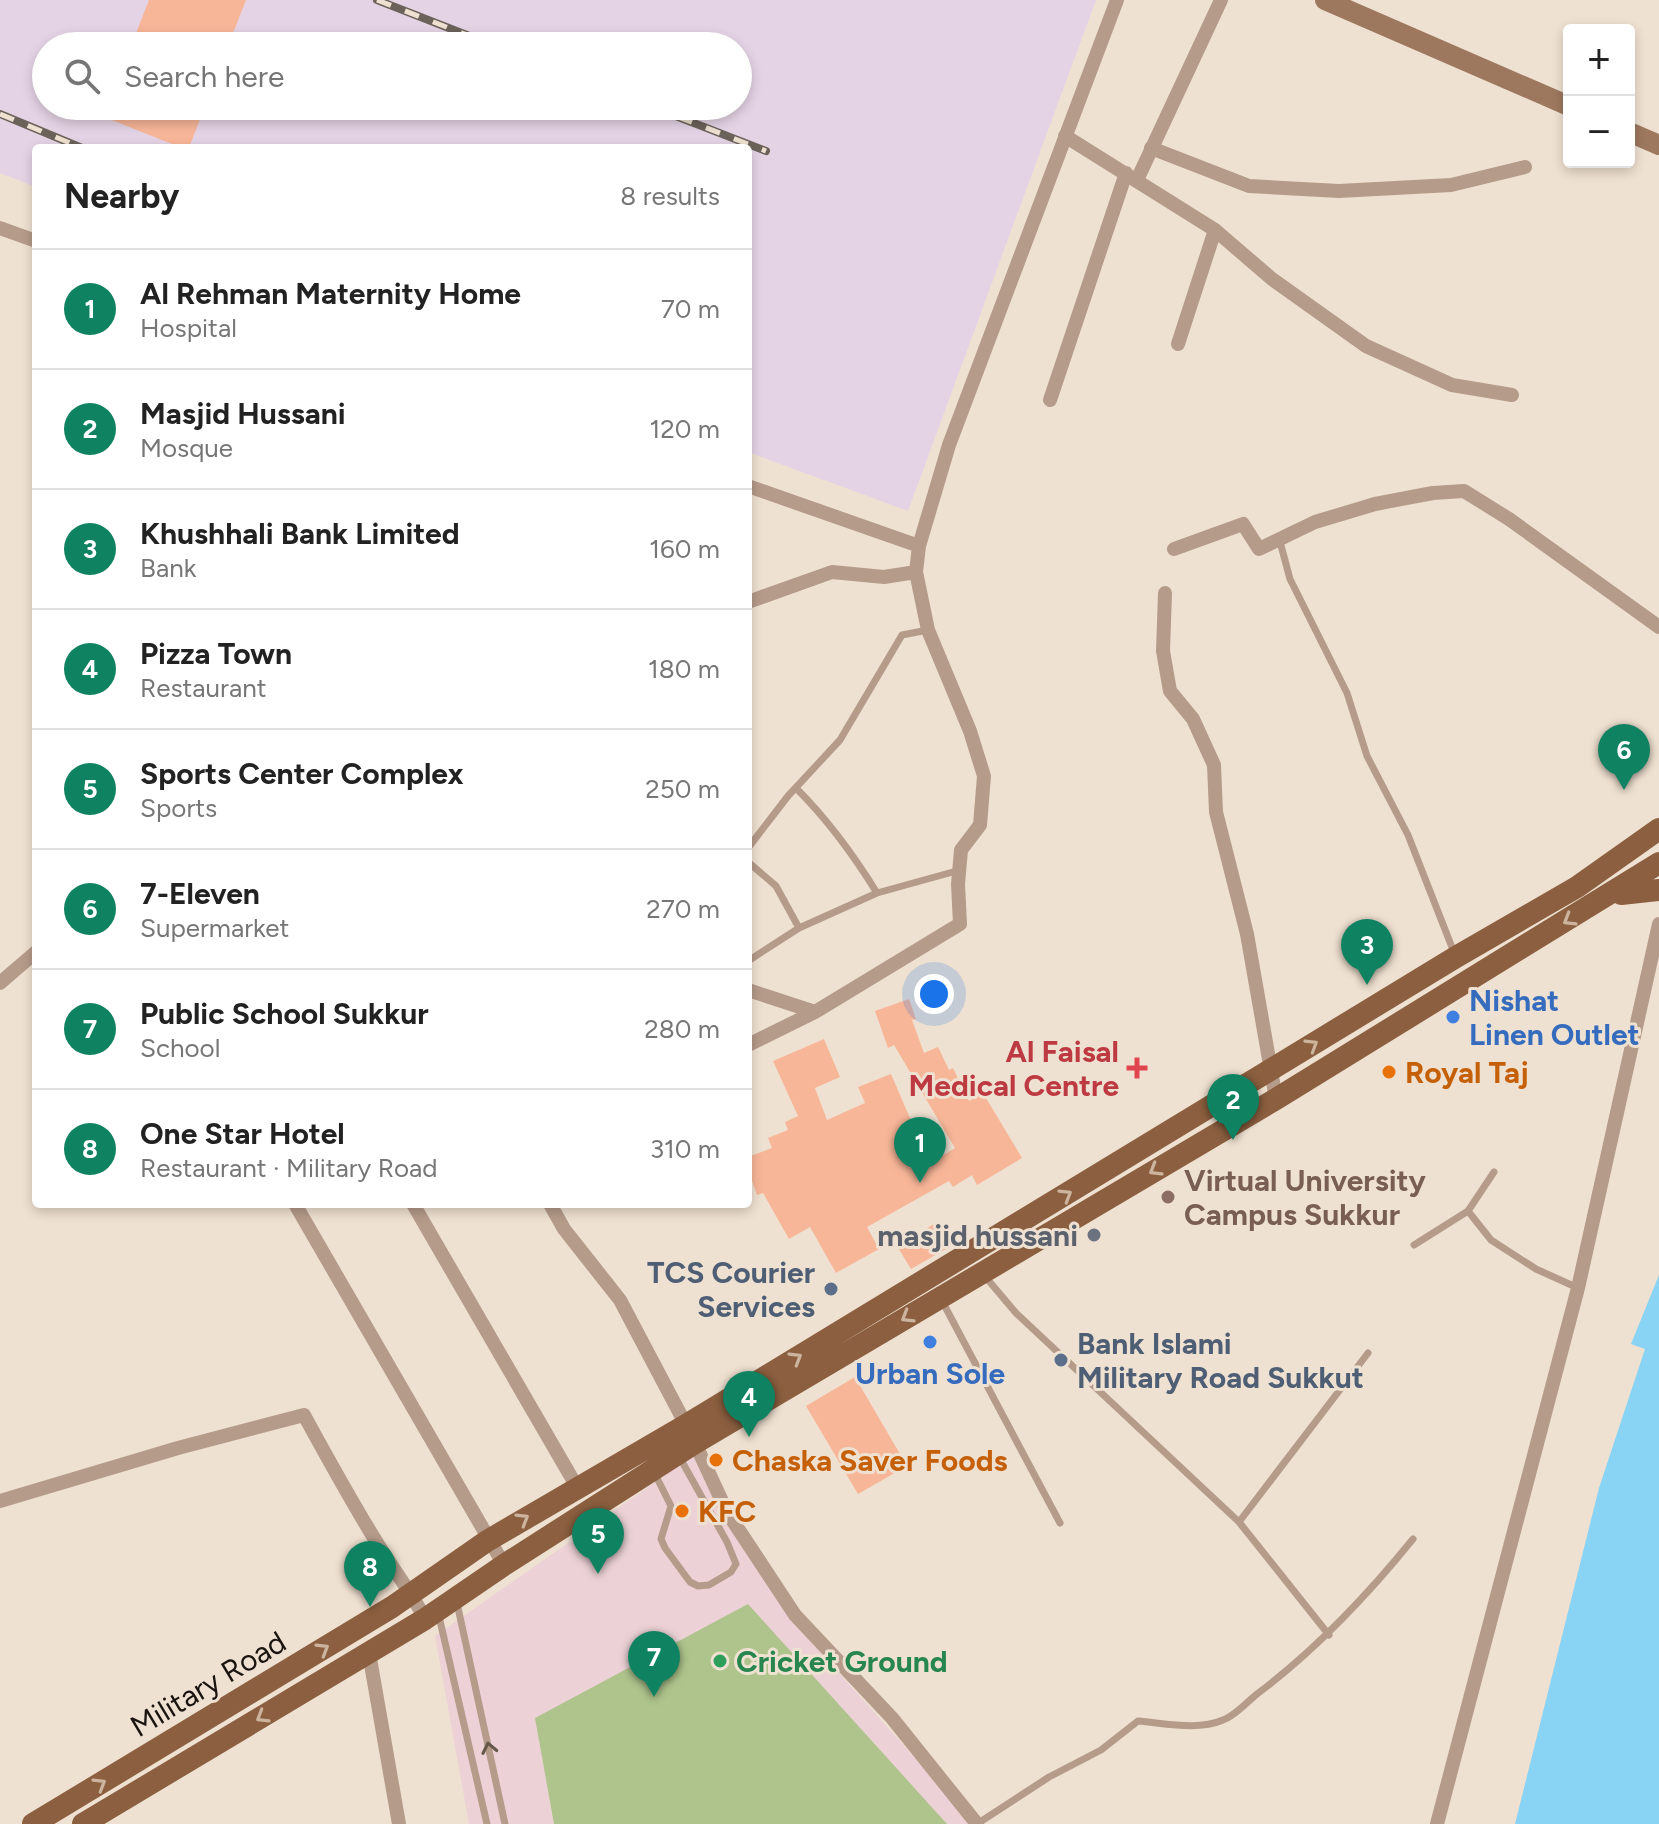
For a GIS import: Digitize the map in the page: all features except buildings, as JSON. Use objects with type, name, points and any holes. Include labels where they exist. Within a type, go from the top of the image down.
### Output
[{"type":"main road","points":[[1325,0],[1563,103]]},
{"type":"main road","points":[[1635,135],[1659,145]]},
{"type":"main road","points":[[686,1441],[1271,1070],[1577,887],[1659,829]]},
{"type":"main road","points":[[686,1441],[940,1297],[1276,1099],[1659,863]]},
{"type":"main road","points":[[1605,899],[1627,892],[1659,890]]},
{"type":"main road","name":"Military Road","points":[[83,1824],[440,1609],[653,1470],[686,1441]]},
{"type":"main road","name":"Military Road","points":[[33,1824],[413,1594],[487,1541],[577,1487],[686,1441]]},
{"type":"street","points":[[752,1043],[815,1012],[960,924],[961,850],[980,825],[984,776],[970,731],[928,630],[916,572],[919,546],[949,445],[1117,0]]},
{"type":"street","points":[[1050,400],[1132,177],[1151,148],[1221,0]]},
{"type":"street","points":[[1065,136],[1215,230],[1272,279],[1366,346],[1452,385],[1512,395]]},
{"type":"street","points":[[1151,148],[1249,186],[1339,191],[1451,185],[1525,167]]},
{"type":"street","points":[[0,228],[32,240]]},
{"type":"street","points":[[1178,344],[1215,230]]},
{"type":"street","points":[[752,487],[919,546]]},
{"type":"street","points":[[1174,549],[1243,524],[1259,549],[1315,522],[1375,504],[1433,493],[1464,491],[1509,519],[1659,627]]},
{"type":"street","points":[[752,601],[832,572],[884,577],[916,572]]},
{"type":"street","points":[[1165,593],[1163,651],[1170,691],[1193,719],[1214,765],[1216,812],[1247,934],[1276,1099]]},
{"type":"street","points":[[1437,1824],[1578,1288],[1659,924]]},
{"type":"street","points":[[0,983],[32,955]]},
{"type":"street","points":[[752,991],[815,1012]]},
{"type":"street","points":[[297,1208],[487,1541],[504,1565]]},
{"type":"street","points":[[415,1208],[577,1487]]},
{"type":"street","points":[[552,1208],[564,1229],[620,1300],[686,1441],[727,1512],[795,1615],[892,1718],[977,1824]]},
{"type":"street","points":[[0,1501],[178,1448],[304,1415],[381,1550],[413,1594],[440,1609]]},
{"type":"street","points":[[369,1653],[399,1824]]},
{"type":"lane","points":[[1279,538],[1290,579],[1347,693],[1367,756],[1408,835],[1456,957]]},
{"type":"lane","points":[[752,843],[840,740],[902,635],[928,630]]},
{"type":"lane","points":[[796,788],[828,819],[877,893]]},
{"type":"lane","points":[[752,865],[776,886],[799,928]]},
{"type":"lane","points":[[752,958],[799,928],[877,893],[960,870]]},
{"type":"lane","points":[[1414,1245],[1468,1211],[1494,1172]]},
{"type":"lane","points":[[1468,1211],[1491,1240],[1536,1269],[1578,1288]]},
{"type":"lane","points":[[982,1272],[1016,1313],[1239,1522],[1329,1635]]},
{"type":"lane","points":[[940,1297],[1060,1523]]},
{"type":"lane","points":[[1239,1522],[1368,1353]]},
{"type":"lane","points":[[653,1470],[671,1506],[661,1539],[690,1582],[698,1586],[709,1585],[731,1572],[736,1564],[733,1554],[686,1441]]},
{"type":"lane","points":[[977,1824],[1049,1777],[1101,1750],[1138,1721],[1192,1725],[1224,1720],[1288,1672],[1329,1635],[1372,1590],[1413,1539]]},
{"type":"lane","points":[[440,1609],[476,1688],[505,1824]]},
{"type":"lane","points":[[440,1609],[487,1824]]},
{"type":"lane","points":[[457,1695],[476,1688]]},
{"type":"shaded area","points":[[0,0],[1096,0],[908,511],[752,453],[752,144],[32,144],[32,185],[0,173]]},
{"type":"shaded area","points":[[701,1450],[749,1540],[806,1636],[974,1824],[469,1824],[435,1636]]},
{"type":"green space","name":"Cricket Ground","points":[[748,1604],[947,1824],[554,1824],[535,1718]]},
{"type":"water","points":[[1659,1275],[1659,1824],[1515,1824],[1599,1488],[1645,1349],[1631,1344]]},
{"type":"railway","points":[[377,0],[459,32]]},
{"type":"railway","points":[[0,114],[72,144]]},
{"type":"railway","points":[[686,120],[748,144]]},
{"type":"railway","points":[[752,146],[766,151]]},
{"type":"place","name":"7-Eleven","points":[[1624,790]]},
{"type":"place","name":"Khushhali Bank Limited","points":[[1367,985]]},
{"type":"place","name":"Nishat Linen Outlet","points":[[1453,1017]]},
{"type":"place","name":"Al Faisal Medical Centre","points":[[1137,1068]]},
{"type":"place","name":"Royal Taj","points":[[1389,1072]]},
{"type":"place","name":"Masjid Hussani","points":[[1233,1140]]},
{"type":"place","name":"Al Rehman Maternity Home","points":[[920,1183]]},
{"type":"place","name":"Virtual University Campus Sukkur","points":[[1168,1197]]},
{"type":"place","name":"masjid hussani","points":[[1094,1235]]},
{"type":"place","name":"TCS Courier Services","points":[[831,1289]]},
{"type":"place","name":"Urban Sole","points":[[930,1342]]},
{"type":"place","name":"Bank Islami Military Road Sukkut","points":[[1061,1360]]},
{"type":"place","name":"Pizza Town","points":[[749,1437]]},
{"type":"place","name":"Chaska Saver Foods","points":[[716,1460]]},
{"type":"place","name":"KFC","points":[[682,1511]]},
{"type":"place","name":"Sports Center Complex","points":[[598,1574]]},
{"type":"place","name":"One Star Hotel","points":[[370,1607]]},
{"type":"place","name":"Cricket Ground","points":[[720,1661]]},
{"type":"place","name":"Public School Sukkur","points":[[654,1697]]}]
